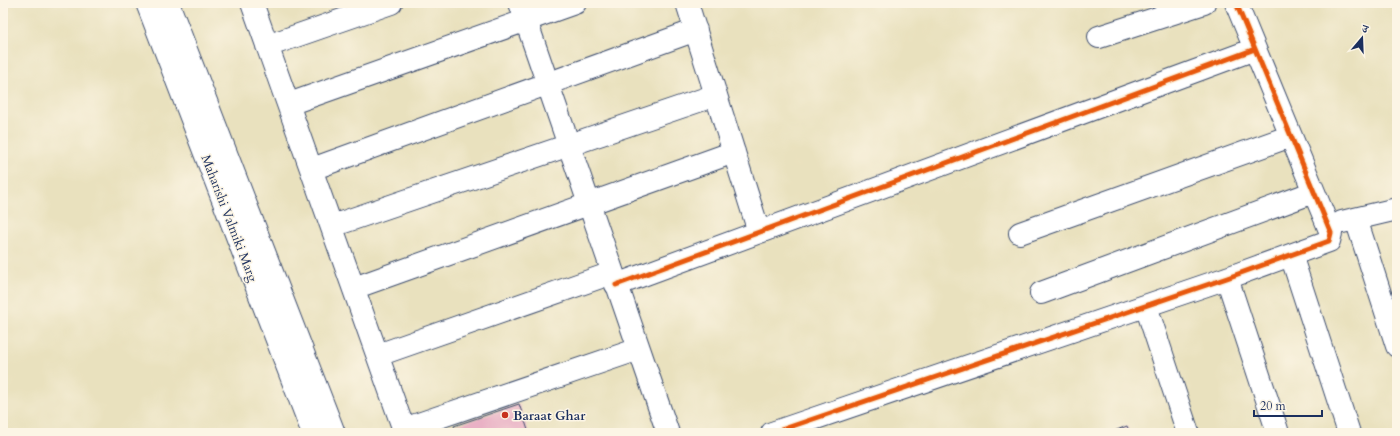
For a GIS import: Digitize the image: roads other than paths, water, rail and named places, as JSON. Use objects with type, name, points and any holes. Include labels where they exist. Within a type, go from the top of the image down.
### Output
[{"type":"street","name":"Maharishi Valmiki Marg","points":[[147,3],[313,433]]},
{"type":"street","name":"Maharishi Valmiki Marg","points":[[168,3],[334,433]]},
{"type":"street","points":[[252,3],[405,431],[639,349]]},
{"type":"street","points":[[267,46],[391,3]]},
{"type":"street","points":[[289,104],[523,11],[575,3]]},
{"type":"street","points":[[688,3],[759,232]]},
{"type":"street","points":[[1099,37],[1204,3]]},
{"type":"street","points":[[772,433],[1146,306],[1329,241],[1331,233],[1236,3]]},
{"type":"street","points":[[523,11],[668,433]]},
{"type":"street","points":[[312,169],[696,30]]},
{"type":"street","points":[[378,355],[759,232],[1255,49]]},
{"type":"street","points":[[332,226],[716,95]]},
{"type":"street","points":[[1020,232],[1291,136]]},
{"type":"street","points":[[354,288],[734,152]]},
{"type":"street","points":[[1041,293],[1314,192]]},
{"type":"street","points":[[1328,226],[1397,209]]},
{"type":"street","points":[[1356,219],[1388,286],[1397,346]]},
{"type":"street","points":[[1291,255],[1349,433]]},
{"type":"street","points":[[1227,278],[1278,433]]},
{"type":"street","points":[[1146,306],[1188,433]]},
{"type":"place","name":"Baraat Ghar","points":[[505,415]]}]
